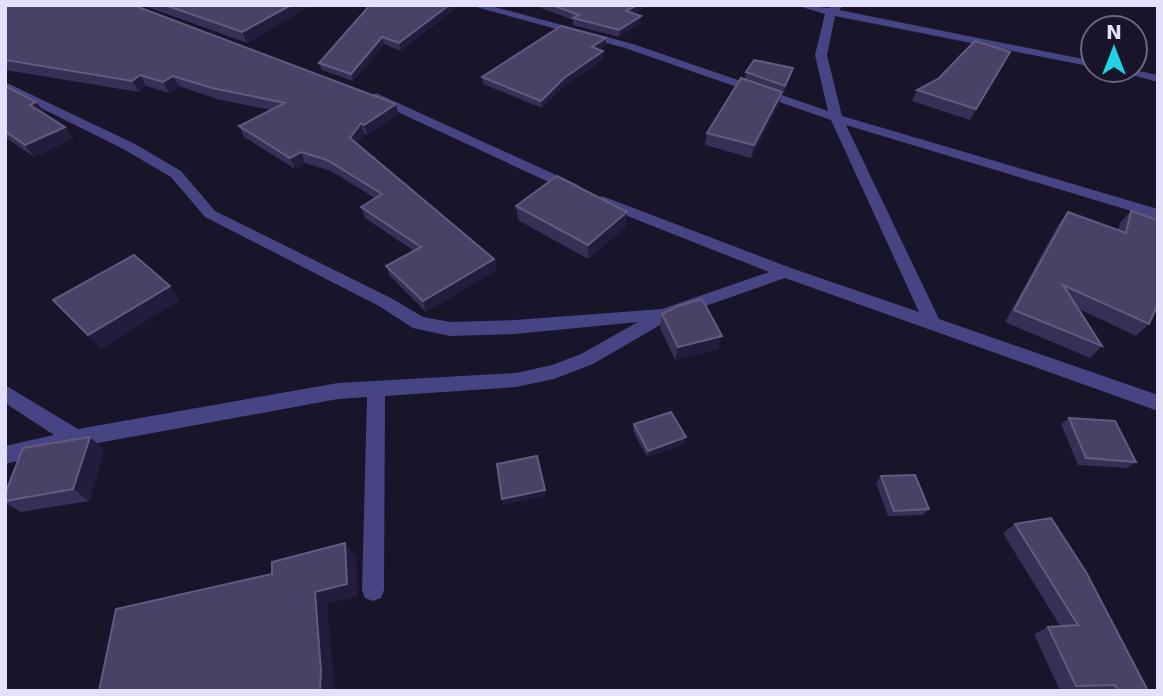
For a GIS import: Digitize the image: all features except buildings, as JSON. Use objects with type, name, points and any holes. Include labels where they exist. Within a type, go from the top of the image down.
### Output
[{"type":"street","points":[[474,5],[639,49],[836,118],[1158,214]]},
{"type":"street","points":[[800,5],[835,9],[1079,61]]},
{"type":"street","points":[[835,9],[821,55],[836,118],[932,323]]},
{"type":"street","points":[[5,85],[176,174],[210,214],[385,302],[419,323],[450,329],[515,327],[668,313]]},
{"type":"street","points":[[358,90],[421,116],[612,206],[785,272],[1158,402]]},
{"type":"street","points":[[5,455],[76,438],[338,391],[516,380],[554,372],[587,359],[668,313],[785,272]]},
{"type":"street","points":[[373,590],[376,387]]},
{"type":"street","points":[[5,393],[76,438]]}]
